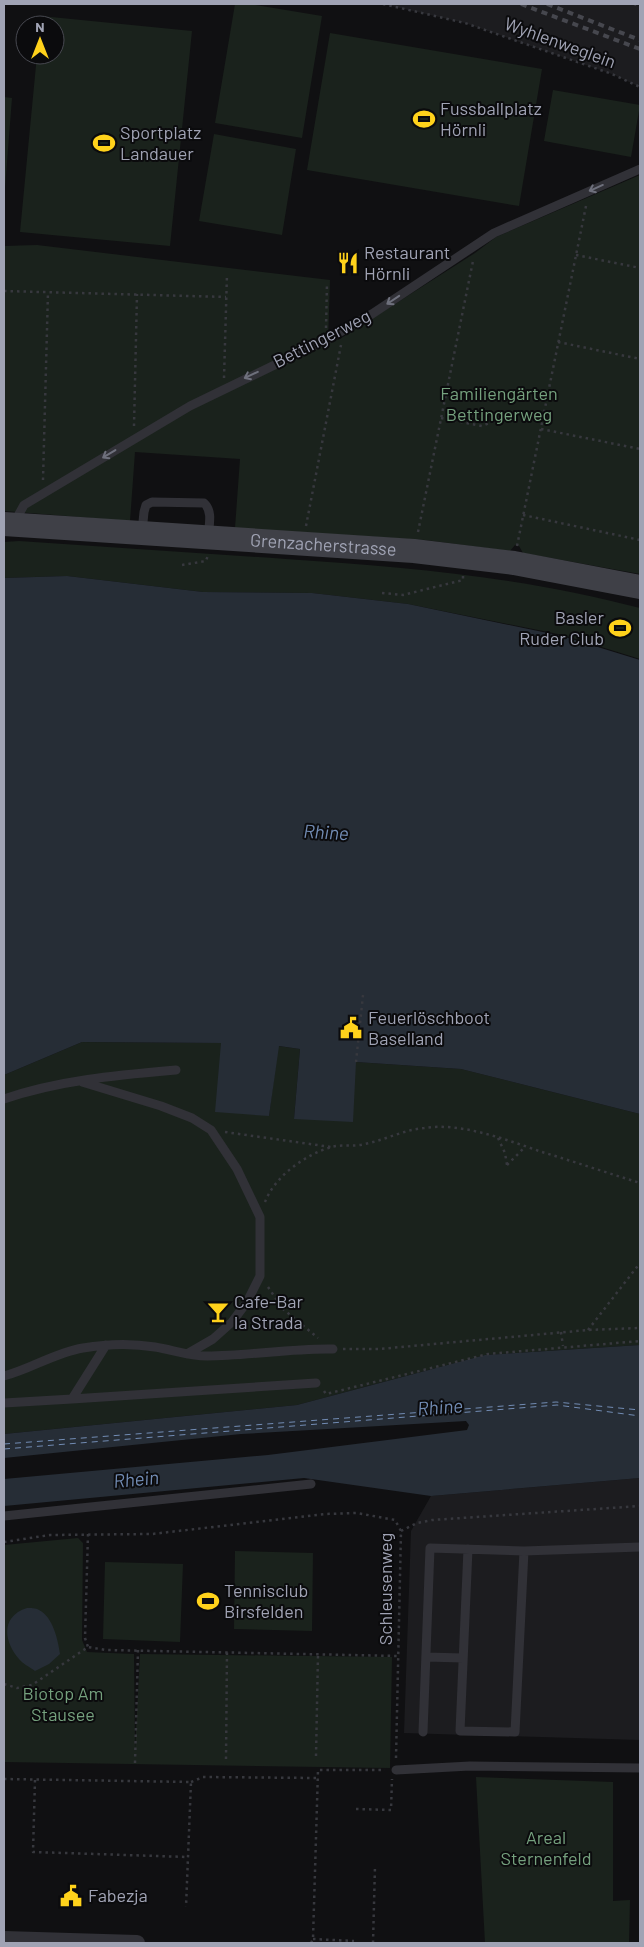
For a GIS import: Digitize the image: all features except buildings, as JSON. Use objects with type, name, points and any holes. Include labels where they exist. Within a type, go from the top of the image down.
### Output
[{"type":"main road","name":"Grenzacherstrasse","points":[[11,524],[142,533],[208,544],[303,543],[414,551],[514,563],[640,587]]},
{"type":"street","points":[[4,1939],[137,1943]]},
{"type":"lane","name":"Bettingerweg","points":[[11,524],[20,514],[24,505],[190,406],[326,340],[372,314],[494,233],[640,169]]},
{"type":"lane","points":[[142,533],[146,505],[152,502],[204,503],[210,513],[208,544]]},
{"type":"lane","points":[[4,1099],[42,1089],[114,1075],[176,1070]]},
{"type":"lane","points":[[82,1082],[161,1106],[192,1118],[211,1130],[237,1169],[260,1217],[260,1276],[247,1302],[232,1322],[213,1339],[188,1354]]},
{"type":"lane","points":[[4,1376],[59,1354],[106,1345],[131,1344],[208,1356],[307,1348],[333,1348]]},
{"type":"lane","points":[[72,1399],[106,1345]]},
{"type":"lane","points":[[4,1403],[316,1383]]},
{"type":"lane","points":[[4,1516],[311,1484]]},
{"type":"lane","points":[[423,1732],[430,1548],[524,1552],[640,1547]]},
{"type":"lane","points":[[468,1549],[460,1731],[516,1732],[524,1552]]},
{"type":"lane","points":[[426,1656],[463,1658]]},
{"type":"lane","points":[[394,1770],[470,1766],[640,1768]]},
{"type":"path","name":"Wyhlenweglein","points":[[383,4],[465,23],[612,74],[640,87]]},
{"type":"path","points":[[634,4],[640,6]]},
{"type":"path","points":[[514,563],[587,192]]},
{"type":"path","points":[[414,551],[475,253],[472,247]]},
{"type":"path","points":[[576,255],[640,268]]},
{"type":"path","points":[[226,387],[224,382],[227,274]]},
{"type":"path","points":[[326,340],[327,283]]},
{"type":"path","points":[[4,291],[226,297]]},
{"type":"path","points":[[43,494],[48,292]]},
{"type":"path","points":[[134,440],[137,294]]},
{"type":"path","points":[[303,543],[343,337],[340,332]]},
{"type":"path","points":[[558,342],[640,359]]},
{"type":"path","points":[[441,418],[482,426],[497,420],[507,413],[543,418]]},
{"type":"path","points":[[541,429],[640,449]]},
{"type":"path","points":[[523,515],[640,540]]},
{"type":"path","points":[[182,565],[206,561],[208,544]]},
{"type":"path","points":[[382,593],[403,595],[462,580],[463,574]]},
{"type":"path","points":[[356,1062],[363,995]]},
{"type":"path","points":[[211,1130],[332,1147],[364,1144],[425,1127],[466,1130],[498,1137],[640,1183]]},
{"type":"path","points":[[498,1137],[505,1153],[507,1165],[526,1146]]},
{"type":"path","points":[[260,1217],[268,1195],[275,1183],[310,1156],[332,1147]]},
{"type":"path","points":[[588,1330],[640,1263]]},
{"type":"path","points":[[260,1276],[283,1309],[293,1319],[333,1348],[379,1349],[561,1332],[640,1328]]},
{"type":"path","points":[[561,1332],[563,1346]]},
{"type":"path","points":[[316,1383],[326,1394],[488,1354],[563,1346],[640,1341]]},
{"type":"path","points":[[401,1531],[417,1523],[432,1520],[640,1506]]},
{"type":"path","name":"Schleusenweg","points":[[4,1542],[50,1535],[152,1534],[325,1514],[357,1513],[395,1520],[401,1531],[394,1770],[391,1810],[356,1809]]},
{"type":"path","points":[[88,1534],[85,1638],[88,1647]]},
{"type":"path","points":[[4,1684],[16,1688],[32,1685],[88,1647],[106,1650],[398,1656]]},
{"type":"path","points":[[135,1763],[138,1650]]},
{"type":"path","points":[[226,1759],[228,1652]]},
{"type":"path","points":[[316,1756],[318,1654]]},
{"type":"path","points":[[311,1943],[313,1939],[318,1770],[394,1770]]},
{"type":"path","points":[[4,1779],[190,1782],[203,1777],[317,1778]]},
{"type":"path","points":[[35,1780],[33,1852],[188,1857]]},
{"type":"path","points":[[186,1907],[190,1782]]},
{"type":"path","points":[[373,1943],[374,1866]]},
{"type":"path","points":[[313,1939],[354,1941]]},
{"type":"shaded area","points":[[383,4],[634,4],[640,6],[640,87],[612,74],[465,23]]},
{"type":"shaded area","points":[[640,1478],[640,1740],[404,1733],[411,1531],[431,1496]]},
{"type":"green space","points":[[235,4],[250,4],[322,16],[302,138],[215,123]]},
{"type":"green space","name":"Sportplatz Landauer","points":[[65,18],[192,31],[170,246],[20,232],[36,65],[65,65]]},
{"type":"green space","name":"Fussballplatz Hörnli","points":[[330,33],[542,69],[519,206],[307,170]]},
{"type":"green space","points":[[553,90],[640,105],[631,157],[544,141]]},
{"type":"green space","points":[[4,97],[12,98],[5,188],[4,188]]},
{"type":"green space","points":[[214,134],[296,149],[282,235],[199,221]]},
{"type":"green space","name":"Familiengärten Bettingerweg","points":[[640,175],[640,574],[523,553],[519,546],[515,545],[510,551],[425,540],[235,528],[240,459],[135,452],[130,521],[4,511],[4,246],[37,245],[330,280],[328,344],[343,337],[475,253],[496,237]]},
{"type":"green space","points":[[19,541],[376,566],[464,575],[553,588],[640,608],[640,659],[563,635],[408,604],[312,593],[203,592],[67,576],[4,578],[4,542]]},
{"type":"green space","points":[[82,1042],[221,1043],[269,1116],[278,1046],[300,1049],[294,1119],[356,1062],[461,1069],[640,1114],[640,1345],[485,1355],[297,1405],[4,1434],[4,1075]]},
{"type":"green space","name":"Biotop Am Stausee","points":[[78,1538],[83,1543],[82,1640],[87,1652],[134,1654],[135,1751],[140,1654],[392,1657],[390,1768],[4,1762],[4,1545]]},
{"type":"green space","points":[[235,1551],[313,1553],[312,1631],[234,1629]]},
{"type":"green space","points":[[105,1562],[183,1564],[180,1642],[103,1639]]},
{"type":"green space","name":"Areal Sternenfeld","points":[[476,1777],[613,1782],[613,1901],[630,1900],[629,1943],[485,1943]]},
{"type":"water","name":"Rhine","points":[[67,576],[203,592],[312,593],[408,604],[562,636],[640,660],[640,1114],[461,1069],[356,1062],[353,1122],[294,1119],[300,1049],[279,1046],[269,1116],[215,1112],[221,1043],[82,1042],[4,1075],[4,578]]},
{"type":"water","points":[[640,1345],[640,1478],[431,1496],[304,1478],[4,1506],[4,1479],[268,1455],[467,1430],[469,1425],[466,1421],[241,1434],[4,1458],[4,1434],[297,1405],[485,1355]]},
{"type":"water","points":[[27,1608],[38,1609],[48,1618],[56,1636],[60,1654],[49,1664],[35,1671],[19,1659],[14,1652],[10,1645],[7,1630],[13,1617]]},
{"type":"ferry route","points":[[4,1444],[556,1402],[640,1410]]},
{"type":"ferry route","points":[[4,1449],[557,1405],[640,1416]]},
{"type":"railway","points":[[521,4],[640,49]]},
{"type":"railway","points":[[547,4],[640,40]]},
{"type":"place","name":"Fussballplatz Hörnli","points":[[424,119]]},
{"type":"place","name":"Sportplatz Landauer","points":[[104,143]]},
{"type":"place","name":"Restaurant Hörnli","points":[[348,263]]},
{"type":"place","name":"Basler Ruder Club","points":[[620,628]]},
{"type":"place","name":"Feuerlöschboot Baselland","points":[[351,1028]]},
{"type":"place","name":"Cafe-Bar la Strada","points":[[218,1312]]},
{"type":"place","name":"Tennisclub Birsfelden","points":[[208,1601]]},
{"type":"place","name":"Fabezja","points":[[71,1896]]},
{"type":"water label","name":"Rhein","points":[[136,1479]]}]
